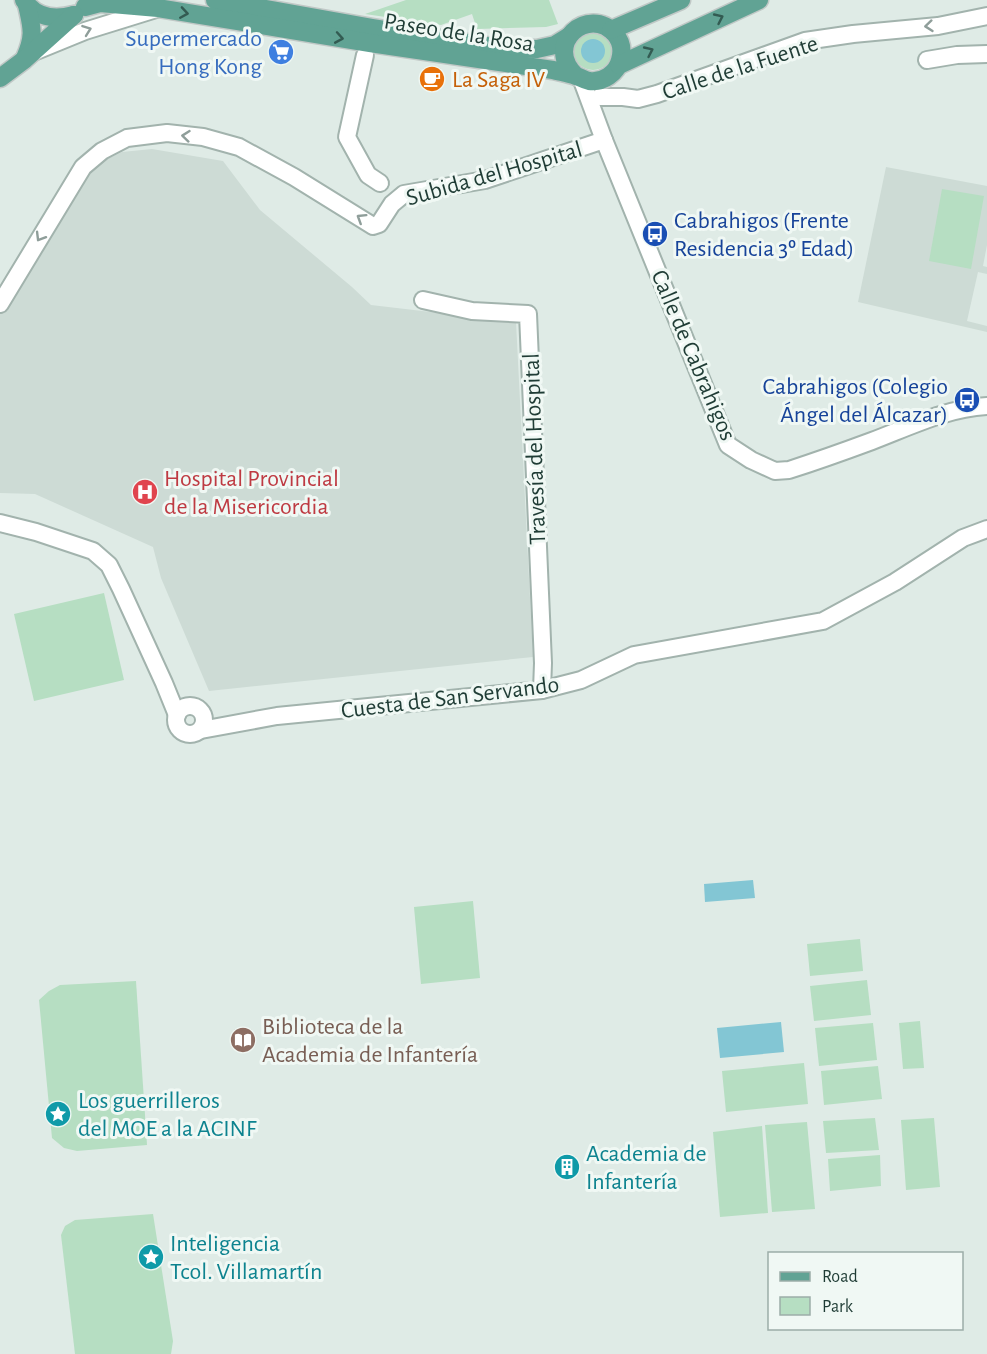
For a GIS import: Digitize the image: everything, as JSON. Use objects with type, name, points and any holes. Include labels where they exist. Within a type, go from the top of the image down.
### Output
[{"type":"main road","name":"Paseo de la Rosa","points":[[215,0],[499,48],[537,49],[555,45],[586,24],[596,23],[611,30]]},
{"type":"main road","points":[[619,65],[622,56],[621,46],[618,37],[611,30],[681,0]]},
{"type":"main road","points":[[600,88],[619,65],[759,0]]},
{"type":"main road","points":[[26,2],[37,13],[49,18],[62,19],[83,8]]},
{"type":"main road","points":[[26,2],[33,29],[28,56]]},
{"type":"main road","name":"Paseo de la Rosa","points":[[0,78],[83,8],[100,3],[158,8],[553,70],[594,81],[600,88]]},
{"type":"main road","name":"Paseo de la Rosa","points":[[568,37],[564,54],[570,70],[578,77]]},
{"type":"street","name":"Paseo de la Rosa","points":[[28,56],[85,31],[158,8]]},
{"type":"street","name":"Calle de la Fuente","points":[[600,88],[622,97],[638,99],[805,41],[938,26],[987,16]]},
{"type":"street","points":[[927,60],[957,55],[987,54]]},
{"type":"street","points":[[365,55],[347,137],[368,175],[380,183]]},
{"type":"street","name":"Calle de Cabrahigos","points":[[578,77],[728,445],[751,460],[775,471],[789,470],[935,417],[978,406],[987,406]]},
{"type":"street","points":[[600,88],[602,134]]},
{"type":"street","name":"Subida del Hospital","points":[[0,304],[83,167],[102,151],[126,138],[167,134],[202,137],[239,147],[294,177],[373,226],[379,225],[392,204],[404,194],[485,180],[602,134]]},
{"type":"street","name":"Travesía del Hospital","points":[[423,300],[472,311],[528,314],[543,663],[542,690]]},
{"type":"street","points":[[0,523],[93,551],[109,566],[164,683],[182,711]]},
{"type":"street","name":"Cuesta de San Servando","points":[[277,716],[542,690],[580,680],[634,655],[822,621],[895,582],[963,538],[987,529]]},
{"type":"street","points":[[194,706],[200,709],[203,722],[195,734],[187,734],[180,730],[176,723],[182,711],[194,706]]},
{"type":"street","points":[[203,722],[277,716]]},
{"type":"street","points":[[203,722],[229,726],[277,716]]},
{"type":"shaded area","points":[[152,149],[223,161],[260,210],[371,305],[516,322],[533,657],[209,691],[161,578],[153,547],[35,494],[0,493],[0,314],[93,166],[122,152]]},
{"type":"shaded area","points":[[886,167],[987,186],[987,245],[983,266],[987,267],[987,274],[978,272],[967,321],[987,326],[987,332],[858,302]]},
{"type":"green space","points":[[406,0],[549,0],[558,24],[546,27],[477,29],[472,14],[441,25],[365,14]]},
{"type":"green space","points":[[593,32],[606,38],[612,51],[606,64],[593,70],[580,64],[574,51],[580,38]]},
{"type":"green space","points":[[942,189],[984,196],[971,269],[929,261]]},
{"type":"green space","points":[[104,593],[124,680],[34,701],[14,614]]},
{"type":"green space","points":[[473,901],[480,978],[421,984],[414,907]]},
{"type":"green space","points":[[860,939],[863,971],[810,976],[807,944]]},
{"type":"green space","points":[[867,980],[871,1015],[814,1021],[810,986]]},
{"type":"green space","points":[[136,981],[147,1145],[77,1151],[64,1148],[52,1138],[39,1000],[60,985]]},
{"type":"green space","points":[[920,1021],[924,1068],[903,1069],[899,1023]]},
{"type":"green space","points":[[873,1023],[877,1060],[819,1066],[815,1028]]},
{"type":"green space","points":[[804,1063],[808,1104],[726,1112],[722,1071]]},
{"type":"green space","points":[[878,1066],[882,1099],[824,1105],[821,1071]]},
{"type":"green space","points":[[875,1118],[879,1150],[826,1153],[823,1121]]},
{"type":"green space","points":[[934,1118],[940,1187],[906,1190],[901,1120]]},
{"type":"green space","points":[[807,1122],[815,1209],[772,1212],[765,1125]]},
{"type":"green space","points":[[762,1126],[768,1213],[720,1217],[713,1132]]},
{"type":"green space","points":[[880,1155],[881,1186],[830,1191],[828,1159]]},
{"type":"green space","points":[[153,1214],[173,1341],[171,1354],[75,1354],[61,1235],[65,1226],[75,1220]]},
{"type":"water","points":[[593,39],[601,43],[605,51],[601,59],[593,63],[585,59],[581,51],[585,43]]},
{"type":"water","points":[[753,880],[755,898],[705,902],[704,884]]},
{"type":"water","points":[[781,1022],[784,1052],[720,1058],[717,1028]]},
{"type":"place","name":"Supermercado Hong Kong","points":[[281,52]]},
{"type":"place","name":"La Saga IV","points":[[432,79]]},
{"type":"place","name":"Cabrahigos (Frente Residencia 3º Edad)","points":[[655,234]]},
{"type":"place","name":"Cabrahigos (Colegio Ángel del Álcazar)","points":[[967,400]]},
{"type":"place","name":"Hospital Provincial de la Misericordia","points":[[145,492]]},
{"type":"place","name":"Biblioteca de la Academia de Infantería","points":[[243,1040]]},
{"type":"place","name":"Los guerrilleros del MOE a la ACINF","points":[[58,1114]]},
{"type":"place","name":"Academia de Infantería","points":[[567,1167]]},
{"type":"place","name":"Inteligencia Tcol. Villamartín","points":[[151,1257]]}]
